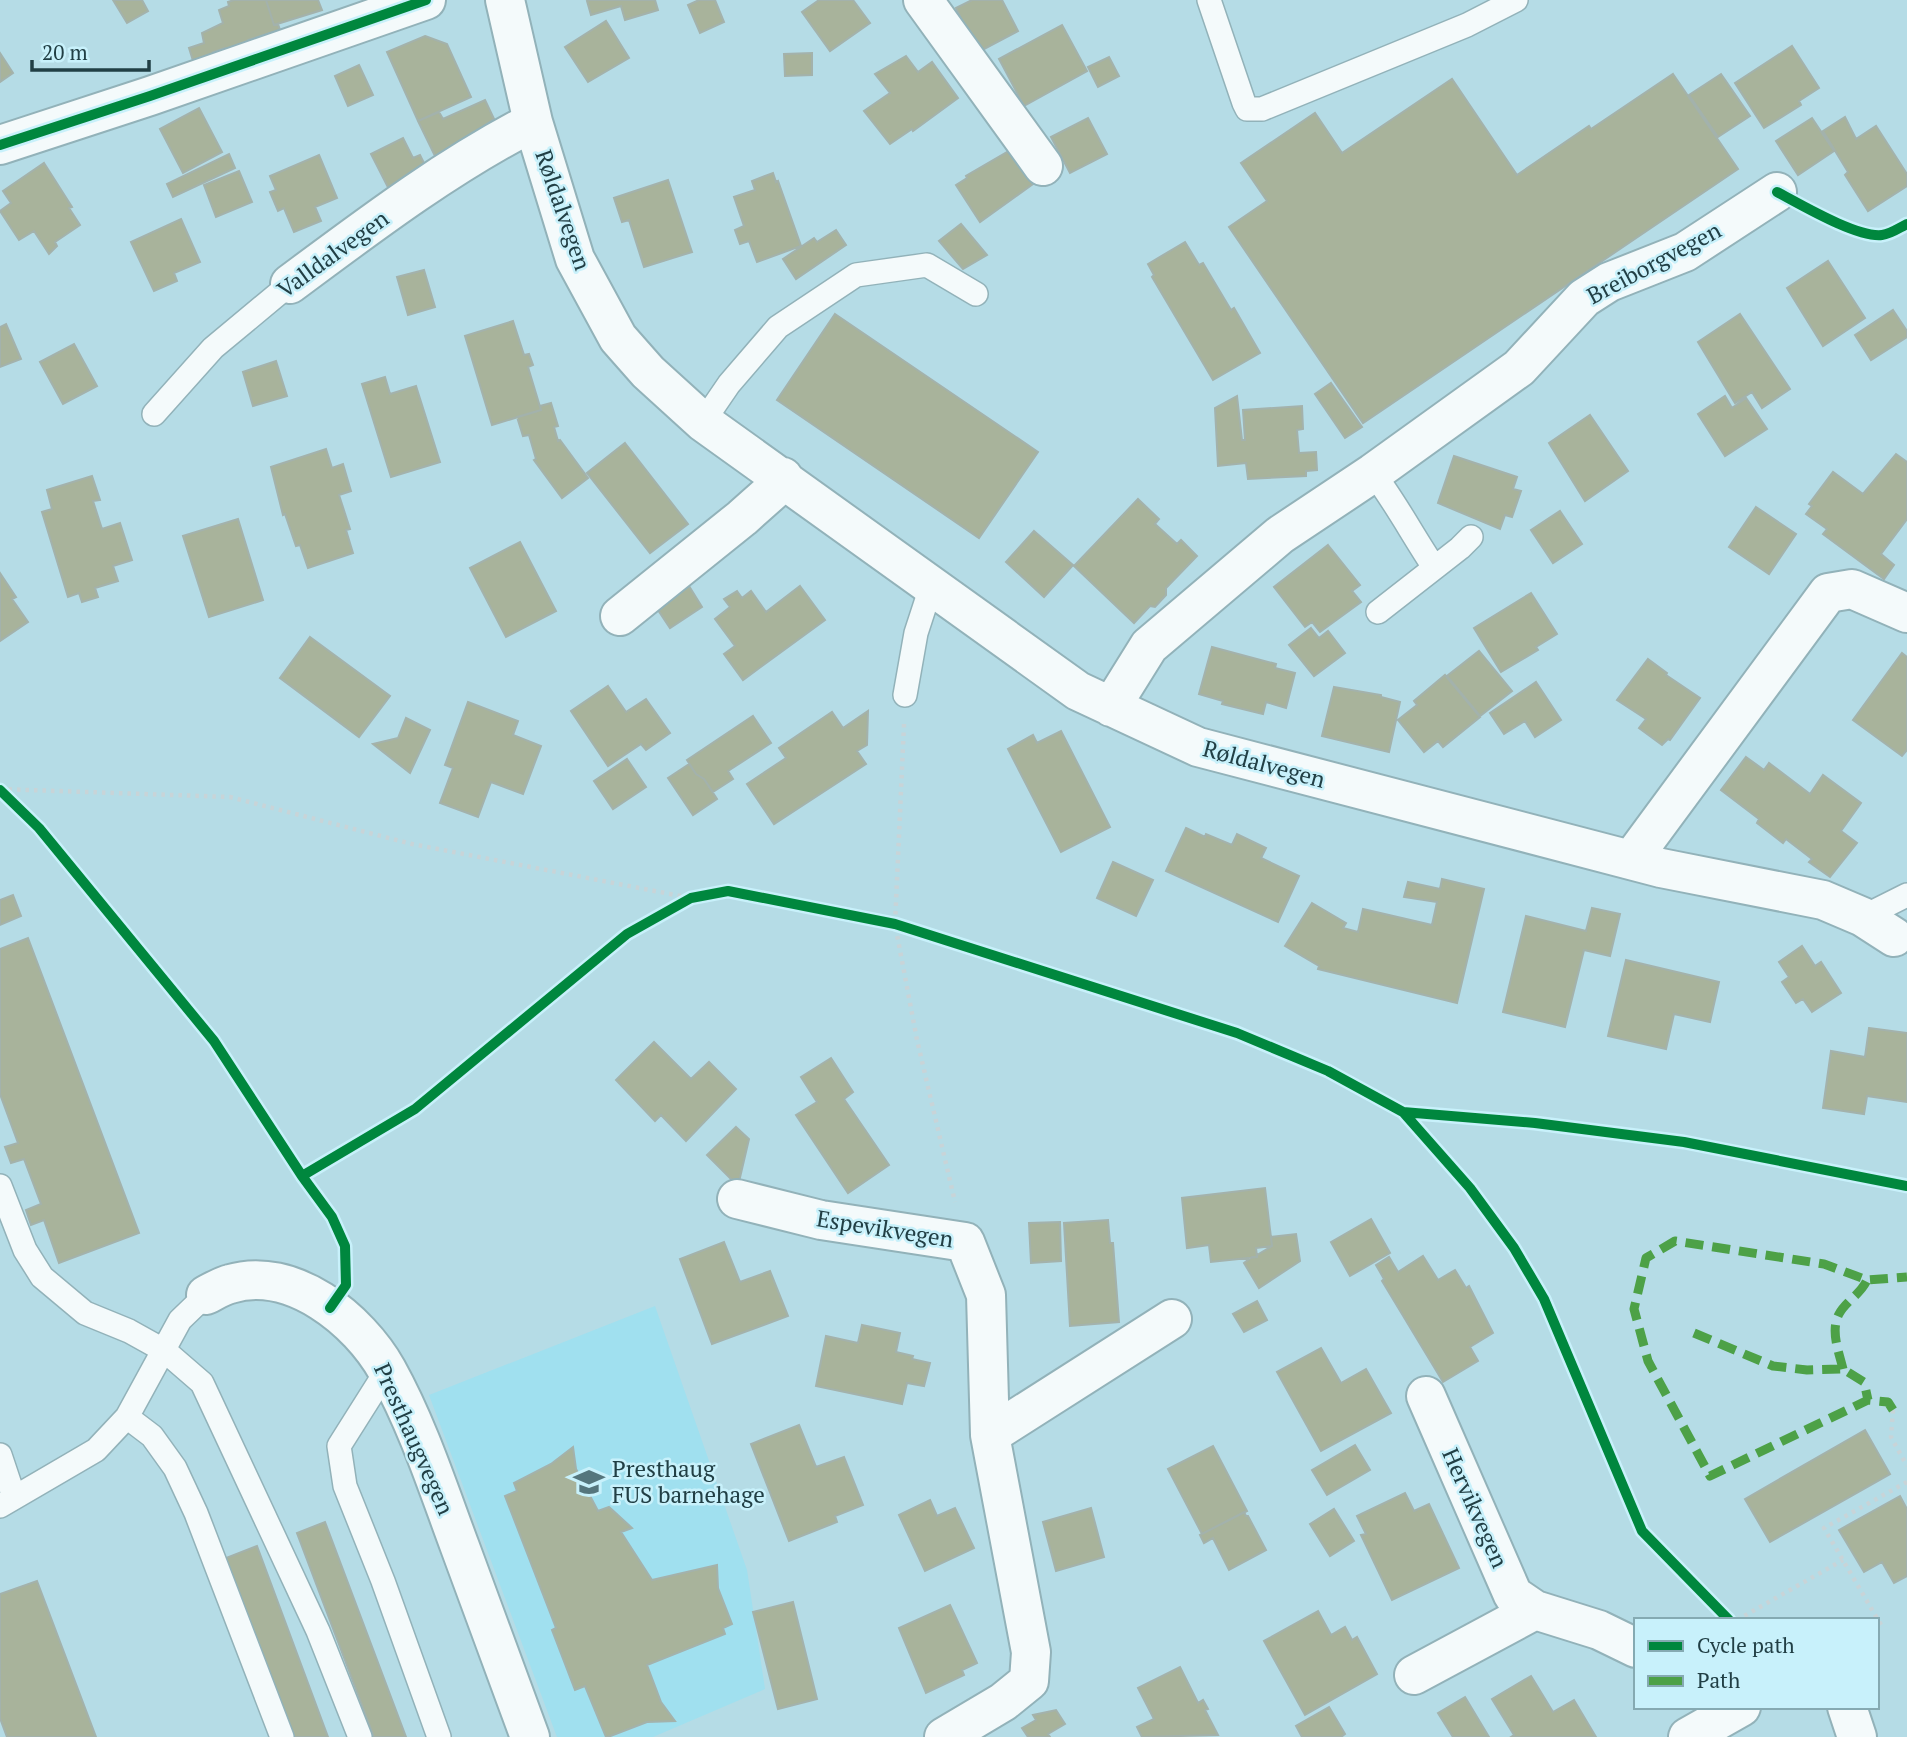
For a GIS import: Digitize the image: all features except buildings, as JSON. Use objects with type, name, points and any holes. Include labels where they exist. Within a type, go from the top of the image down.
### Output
[{"type":"street","points":[[0,145],[426,0]]},
{"type":"street","name":"Røldalvegen","points":[[505,0],[533,122],[575,259],[618,338],[648,372],[704,422],[1078,691],[1198,747],[1631,860],[1823,900],[1879,927]]},
{"type":"street","points":[[923,0],[1043,166]]},
{"type":"street","name":"Valldalvegen","points":[[290,284],[488,145],[533,122]]},
{"type":"street","name":"Breiborgvegen","points":[[1111,706],[1149,646],[1280,535],[1373,473],[1519,368],[1584,298],[1609,282],[1685,252],[1777,191]]},
{"type":"street","points":[[620,616],[742,517],[779,485],[783,477]]},
{"type":"street","points":[[1631,860],[1828,593],[1852,589],[1907,613]]},
{"type":"street","name":"Espevikvegen","points":[[737,1199],[821,1220],[965,1242],[986,1295],[990,1435],[1031,1652],[1029,1681],[1003,1702],[944,1737]]},
{"type":"street","name":"Presthaugvegen","points":[[206,1295],[231,1284],[260,1281],[305,1291],[361,1335],[387,1370],[427,1457],[530,1737]]},
{"type":"street","points":[[990,1435],[1172,1319]]},
{"type":"street","name":"Hervikvegen","points":[[1426,1396],[1513,1595],[1535,1611],[1599,1630],[1634,1647]]},
{"type":"street","points":[[1414,1675],[1535,1611]]},
{"type":"street","points":[[1848,1709],[1857,1737]]},
{"type":"lane","points":[[1209,0],[1244,103],[1247,109],[1252,111],[1467,25],[1516,0]]},
{"type":"lane","points":[[704,422],[729,384],[778,327],[856,275],[927,265],[976,294]]},
{"type":"lane","name":"Valldalvegen","points":[[154,414],[213,348],[290,284]]},
{"type":"lane","points":[[1373,473],[1396,503],[1434,567]]},
{"type":"lane","points":[[1378,612],[1461,548],[1471,537]]},
{"type":"lane","points":[[905,695],[916,633],[931,587]]},
{"type":"lane","points":[[1879,927],[1907,895]]},
{"type":"lane","points":[[0,1186],[25,1250],[42,1277],[85,1313],[129,1331],[165,1350],[202,1383],[318,1631],[360,1737]]},
{"type":"lane","name":"Presthaugvegen","points":[[0,1455],[7,1501],[96,1450],[127,1417],[180,1320],[206,1295]]},
{"type":"lane","points":[[387,1370],[339,1446],[345,1486],[383,1581],[439,1737]]},
{"type":"lane","points":[[127,1417],[152,1436],[175,1468],[197,1513],[282,1737]]},
{"type":"path","points":[[905,695],[895,924],[916,1040],[965,1242]]},
{"type":"path","points":[[0,789],[10,799]]},
{"type":"path","points":[[0,789],[230,797],[412,844],[691,898]]},
{"type":"path","points":[[670,910],[691,898],[703,895]]},
{"type":"path","points":[[882,921],[908,928]]},
{"type":"path","points":[[1893,1410],[1891,1437],[1907,1466]]},
{"type":"path","points":[[1883,1624],[1824,1528],[1907,1482]]},
{"type":"path","points":[[1741,1618],[1843,1560]]},
{"type":"shaded area","name":"Presthaug FUS barnehage","points":[[655,1306],[747,1570],[765,1689],[653,1737],[557,1737],[429,1395]]},
{"type":"marked path","points":[[1893,1410],[1888,1402],[1868,1400],[1710,1476],[1648,1361],[1634,1309],[1646,1258],[1675,1241],[1824,1264],[1867,1280],[1907,1277]]},
{"type":"marked path","points":[[1843,1369],[1836,1342],[1836,1321],[1842,1309],[1867,1280]]},
{"type":"marked path","points":[[1694,1333],[1773,1366],[1807,1370],[1843,1369],[1864,1382],[1868,1400]]},
{"type":"cycle path","points":[[0,145],[426,0]]},
{"type":"cycle path","points":[[1777,192],[1829,219],[1871,235],[1892,232],[1907,224]]},
{"type":"cycle path","points":[[0,790],[39,828],[214,1041],[332,1217],[345,1246],[346,1285],[330,1308]]},
{"type":"cycle path","points":[[302,1176],[415,1109],[627,934],[691,898],[728,891],[895,924],[1237,1033],[1328,1071],[1403,1112],[1470,1188],[1514,1248],[1544,1299],[1642,1531],[1727,1618]]},
{"type":"cycle path","points":[[1403,1112],[1535,1123],[1684,1142],[1907,1186]]},
{"type":"place","name":"Presthaug FUS barnehage","points":[[589,1482]]}]
